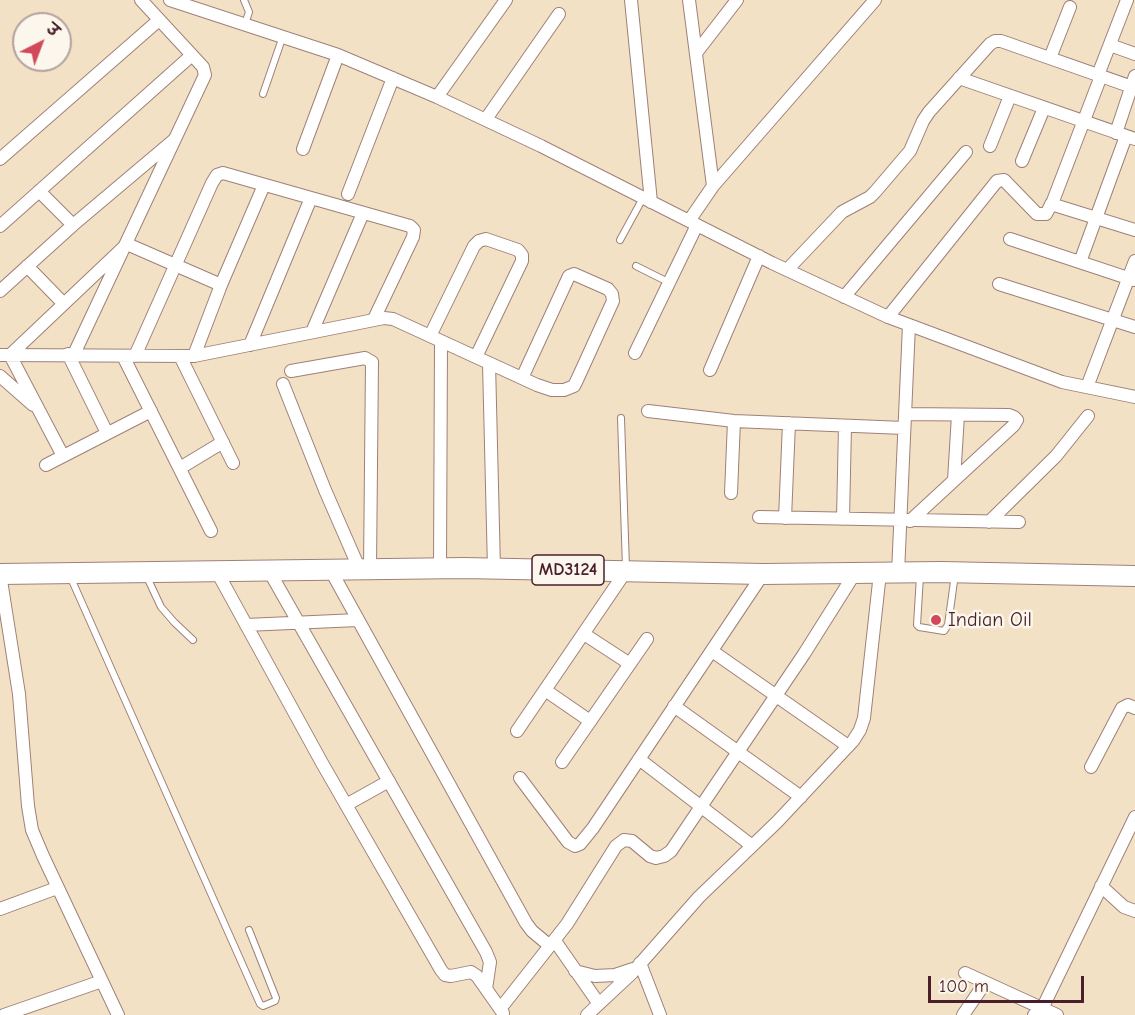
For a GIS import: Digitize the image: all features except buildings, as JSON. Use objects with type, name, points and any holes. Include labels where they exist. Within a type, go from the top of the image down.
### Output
[{"type":"main road","name":"MD3124","points":[[0,574],[440,568],[763,574],[955,573],[1135,576]]},
{"type":"street","points":[[71,354],[127,244],[205,75],[203,68],[192,55],[141,0]]},
{"type":"street","points":[[170,0],[338,54],[437,97],[486,119],[888,318],[1062,382],[1135,397]]},
{"type":"street","points":[[437,97],[506,0]]},
{"type":"street","points":[[631,0],[647,200]]},
{"type":"street","points":[[689,0],[713,186]]},
{"type":"street","points":[[696,53],[737,0]]},
{"type":"street","points":[[635,353],[693,223],[713,186],[875,0]]},
{"type":"street","points":[[888,318],[1000,179],[1004,180],[1037,214],[1046,214],[1083,122],[1127,0]]},
{"type":"street","points":[[1050,58],[1070,7]]},
{"type":"street","points":[[486,119],[559,14]]},
{"type":"street","points":[[0,159],[159,20]]},
{"type":"street","points":[[787,270],[842,212],[870,197],[880,187],[910,152],[929,112],[990,44],[1001,40],[1099,76],[1134,84],[1126,136],[1080,262]]},
{"type":"street","points":[[1110,45],[1135,54]]},
{"type":"street","points":[[303,149],[338,54]]},
{"type":"street","points":[[0,226],[192,55]]},
{"type":"street","points":[[348,194],[393,78]]},
{"type":"street","points":[[959,78],[1126,136]]},
{"type":"street","points":[[990,146],[1010,96]]},
{"type":"street","points":[[1022,161],[1044,108]]},
{"type":"street","points":[[0,291],[73,225],[178,136]]},
{"type":"street","points":[[844,297],[966,152]]},
{"type":"street","points":[[211,531],[151,411],[129,356],[217,175],[224,173],[410,226],[414,230],[413,237],[374,319]]},
{"type":"street","points":[[194,356],[221,285],[264,185]]},
{"type":"street","points":[[39,191],[73,225]]},
{"type":"street","points":[[250,345],[311,198]]},
{"type":"street","points":[[1051,204],[1135,230]]},
{"type":"street","points":[[312,332],[363,213]]},
{"type":"street","points":[[440,568],[435,338],[474,246],[486,239],[518,250],[522,255],[522,261],[476,357]]},
{"type":"street","points":[[1010,239],[1131,279]]},
{"type":"street","points":[[127,244],[221,285]]},
{"type":"street","points":[[5,355],[64,304],[127,244]]},
{"type":"street","points":[[710,370],[759,256]]},
{"type":"street","points":[[1087,387],[1112,319],[1131,279],[1135,261]]},
{"type":"street","points":[[27,266],[64,304]]},
{"type":"street","points":[[5,355],[194,356],[374,319],[393,319],[522,378],[552,390],[564,390],[574,386],[613,300],[608,289],[574,274],[569,276],[522,378]]},
{"type":"street","points":[[999,284],[1135,327]]},
{"type":"street","points":[[587,1015],[637,966],[699,897],[801,797],[860,730],[889,573],[905,521],[904,428],[909,325]]},
{"type":"street","points":[[71,354],[107,434]]},
{"type":"street","points":[[5,355],[40,412],[63,456]]},
{"type":"street","points":[[180,356],[233,463]]},
{"type":"street","points":[[291,371],[365,358],[372,362],[364,568]]},
{"type":"street","points":[[489,363],[494,569]]},
{"type":"street","points":[[0,376],[40,412]]},
{"type":"street","points":[[284,384],[325,490],[364,568]]},
{"type":"street","points":[[46,465],[151,411]]},
{"type":"street","points":[[648,411],[734,421],[904,428]]},
{"type":"street","points":[[905,414],[1009,415],[1017,420],[954,480],[905,521]]},
{"type":"street","points":[[954,480],[958,415]]},
{"type":"street","points":[[989,522],[1056,456],[1088,416]]},
{"type":"street","points":[[730,493],[734,421]]},
{"type":"street","points":[[785,518],[789,423]]},
{"type":"street","points":[[843,519],[845,426]]},
{"type":"street","points":[[180,468],[223,442]]},
{"type":"street","points":[[759,517],[1019,522]]},
{"type":"street","points":[[330,568],[526,923],[532,931],[552,943],[599,1004]]},
{"type":"street","points":[[268,569],[486,952],[490,962],[486,988]]},
{"type":"street","points":[[216,570],[346,805],[441,970],[451,976],[464,972],[471,972],[477,976],[502,1012],[582,903],[615,846],[624,840],[632,841],[650,856],[656,858],[670,851],[776,696],[855,573]]},
{"type":"street","points":[[517,731],[626,571]]},
{"type":"street","points":[[0,574],[19,694],[32,830],[118,1015]]},
{"type":"street","points":[[520,778],[568,842],[574,846],[580,844],[763,574]]},
{"type":"street","points":[[246,625],[358,620]]},
{"type":"street","points":[[584,634],[630,664]]},
{"type":"street","points":[[562,762],[647,639]]},
{"type":"street","points":[[712,651],[848,746]]},
{"type":"street","points":[[545,690],[590,722]]},
{"type":"street","points":[[1091,766],[1122,708],[1128,705],[1135,708]]},
{"type":"street","points":[[674,706],[801,797]]},
{"type":"street","points":[[639,759],[751,845]]},
{"type":"street","points":[[346,805],[389,781]]},
{"type":"street","points":[[1038,1012],[1135,816]]},
{"type":"street","points":[[1101,886],[1124,907],[1135,911]]},
{"type":"street","points":[[0,909],[57,888]]},
{"type":"street","points":[[575,970],[595,976],[615,975],[637,966]]},
{"type":"street","points":[[637,966],[660,1015]]},
{"type":"street","points":[[965,973],[1038,1012],[1057,1015]]},
{"type":"street","points":[[4,1015],[102,981]]},
{"type":"street","points":[[963,1015],[986,983]]},
{"type":"lane","points":[[244,0],[249,12],[245,24]]},
{"type":"lane","points":[[263,94],[283,36]]},
{"type":"lane","points":[[620,240],[647,200]]},
{"type":"lane","points":[[636,266],[668,282]]},
{"type":"lane","points":[[621,418],[626,571]]},
{"type":"lane","points":[[145,572],[161,607],[193,640]]},
{"type":"lane","points":[[69,573],[260,1004],[263,1006],[275,1001],[276,998],[249,930]]},
{"type":"lane","points":[[921,573],[917,625],[944,631],[948,625],[955,573]]},
{"type":"place","name":"Indian Oil","points":[[936,620]]}]
